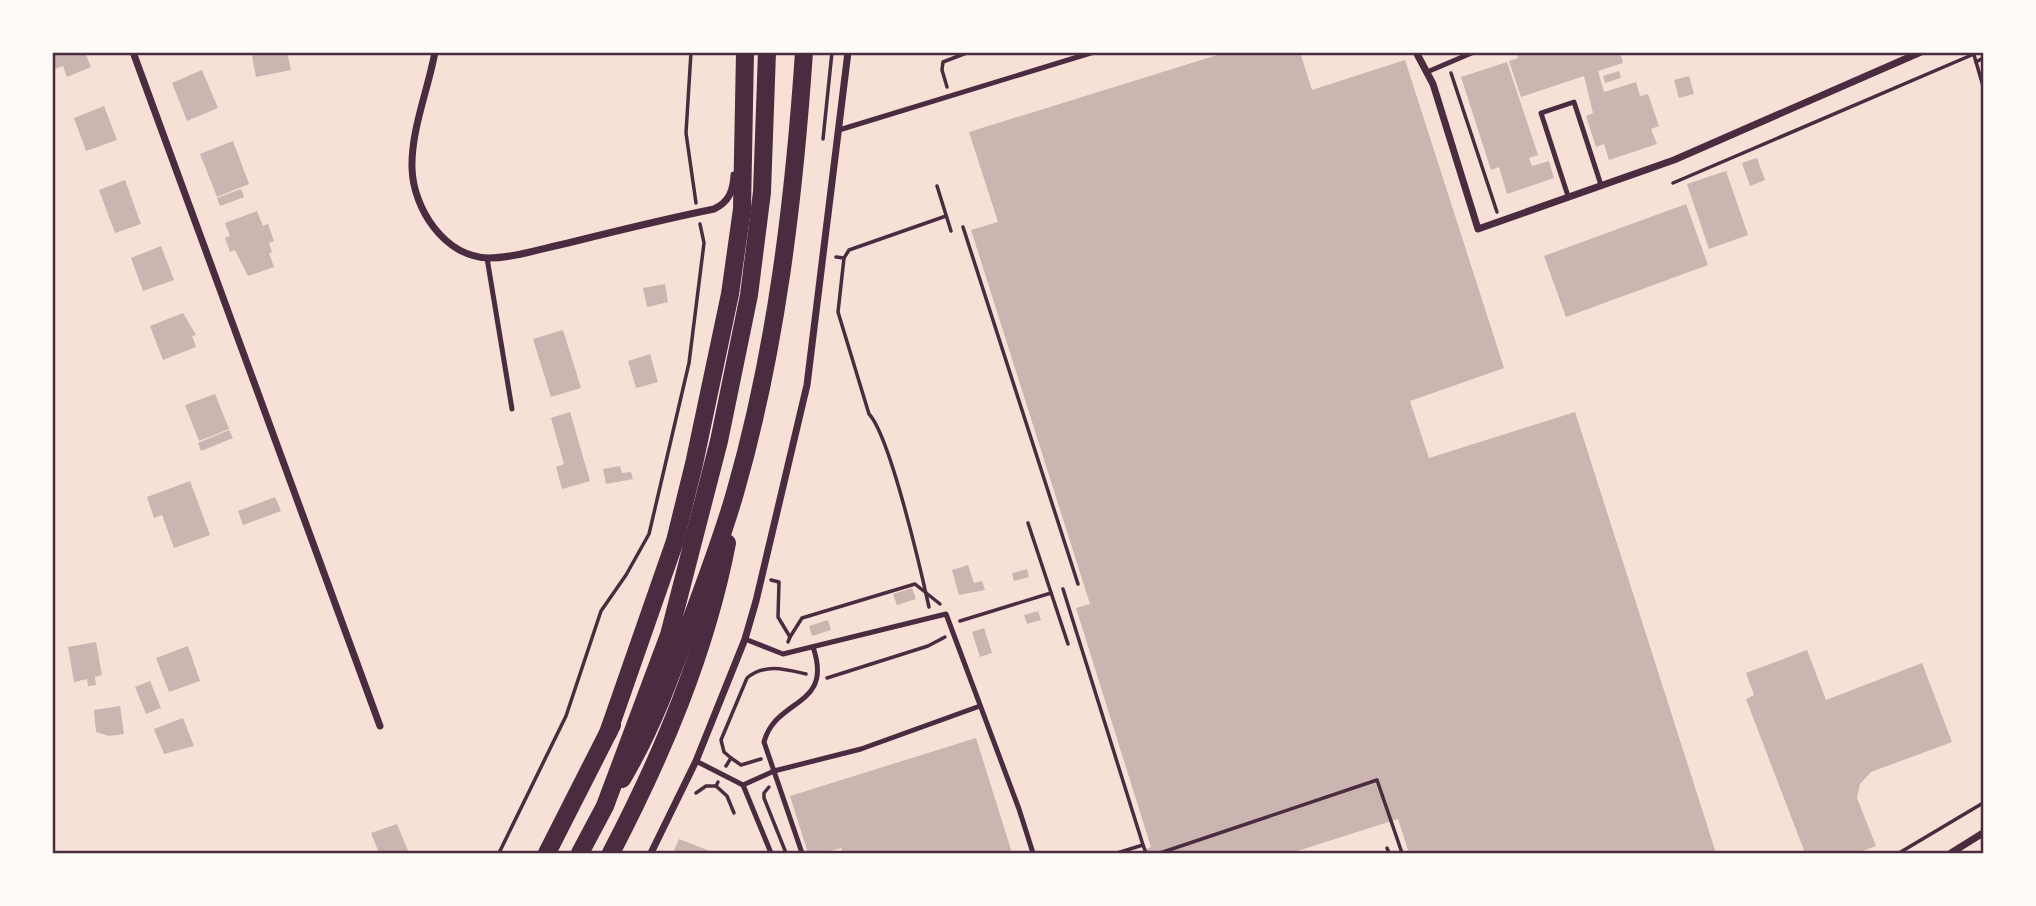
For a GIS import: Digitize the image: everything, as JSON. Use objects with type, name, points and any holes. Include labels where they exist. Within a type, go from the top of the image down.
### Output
[{"type":"highway","points":[[608,733],[675,541],[730,294],[742,209],[744,52]]},
{"type":"highway","points":[[605,806],[669,635],[719,441],[749,295],[762,191],[767,52]]},
{"type":"highway","points":[[611,853],[658,758],[690,677],[715,600],[772,329],[804,52]]},
{"type":"highway","points":[[580,853],[633,760],[665,691],[735,495]]},
{"type":"highway","points":[[547,853],[608,733],[694,532]]},
{"type":"street","points":[[133,52],[380,726]]},
{"type":"street","points":[[435,52],[412,167],[417,199],[425,215],[444,239],[459,248],[487,258],[533,251],[725,204],[731,194],[743,108]]},
{"type":"street","points":[[651,853],[696,761],[745,639],[807,385],[848,52]]},
{"type":"street","points":[[1416,52],[1427,72],[1478,229],[1674,160],[1921,52]]},
{"type":"street","points":[[1951,853],[1983,834]]},
{"type":"lane","points":[[839,130],[1094,52]]},
{"type":"lane","points":[[1427,72],[1474,52]]},
{"type":"lane","points":[[1568,196],[1541,113],[1574,102],[1601,185]]},
{"type":"lane","points":[[487,258],[512,409]]},
{"type":"lane","points":[[745,639],[783,654],[946,614],[1033,853]]},
{"type":"lane","points":[[802,853],[764,742],[766,734],[776,722],[810,693],[819,677],[820,666],[813,647]]},
{"type":"lane","points":[[743,785],[774,771],[861,749],[980,706]]},
{"type":"lane","points":[[696,761],[743,785],[771,853]]},
{"type":"path","points":[[499,853],[566,716],[601,611],[626,575],[649,534],[689,363],[704,243],[686,133],[691,52]]},
{"type":"path","points":[[950,96],[942,70],[943,62],[969,52]]},
{"type":"path","points":[[1673,183],[1974,53],[1983,86]]},
{"type":"path","points":[[1976,62],[1983,58]]},
{"type":"path","points":[[1448,63],[1500,221]]},
{"type":"path","points":[[937,186],[951,231]]},
{"type":"path","points":[[938,641],[892,470],[877,423],[869,414],[838,312],[844,258],[849,250],[946,216]]},
{"type":"path","points":[[963,227],[1078,584]]},
{"type":"path","points":[[824,254],[844,258]]},
{"type":"path","points":[[1028,523],[1068,644]]},
{"type":"path","points":[[790,637],[802,618],[915,584],[943,607]]},
{"type":"path","points":[[1063,589],[1146,853]]},
{"type":"path","points":[[768,757],[741,765],[724,752],[721,740],[747,678],[755,671],[779,667],[825,679],[886,661],[938,641],[952,632],[960,621],[1051,593]]},
{"type":"path","points":[[952,614],[960,621]]},
{"type":"path","points":[[716,786],[731,758]]},
{"type":"path","points":[[758,760],[769,787],[764,798],[786,853]]},
{"type":"path","points":[[1160,853],[1377,780],[1402,853]]},
{"type":"path","points":[[693,797],[706,786],[716,786],[727,796],[734,813]]},
{"type":"path","points":[[1899,853],[1983,803]]},
{"type":"path","points":[[1117,853],[1143,845]]},
{"type":"building","points":[[52,52],[85,52],[91,67],[67,77],[63,66],[55,69]]},
{"type":"building","points":[[265,52],[287,52],[291,70],[256,77],[252,56]]},
{"type":"building","points":[[1227,52],[1300,52],[1312,90],[1405,60],[1504,368],[1410,401],[1429,458],[1575,412],[1716,853],[1409,853],[1398,819],[1291,853],[1143,853],[1142,851],[1151,847],[1076,608],[1090,604],[971,230],[998,222],[969,132]]},
{"type":"building","points":[[1516,52],[1620,52],[1623,63],[1598,71],[1604,92],[1636,82],[1640,96],[1648,94],[1659,126],[1651,129],[1657,144],[1609,160],[1604,144],[1596,147],[1586,116],[1593,113],[1584,76],[1521,97],[1509,61],[1518,58]]},
{"type":"building","points":[[1507,62],[1538,155],[1529,158],[1532,166],[1549,161],[1554,178],[1507,194],[1499,167],[1491,170],[1461,77]]},
{"type":"building","points":[[202,70],[218,108],[187,121],[172,83]]},
{"type":"building","points":[[1619,71],[1621,78],[1605,83],[1603,76]]},
{"type":"building","points":[[1689,76],[1694,94],[1679,98],[1674,80]]},
{"type":"building","points":[[104,106],[117,140],[86,151],[74,118]]},
{"type":"building","points":[[233,141],[249,184],[217,197],[200,154]]},
{"type":"building","points":[[1757,158],[1765,180],[1750,186],[1742,163]]},
{"type":"building","points":[[1726,171],[1748,235],[1709,249],[1687,184]]},
{"type":"building","points":[[125,180],[141,224],[115,233],[99,190]]},
{"type":"building","points":[[241,189],[244,197],[220,206],[217,198]]},
{"type":"building","points":[[1686,204],[1708,265],[1566,317],[1544,256]]},
{"type":"building","points":[[257,211],[263,226],[268,224],[274,241],[269,243],[272,252],[269,253],[274,267],[248,276],[235,250],[230,252],[225,238],[230,236],[225,223]]},
{"type":"building","points":[[161,246],[174,280],[143,291],[131,258]]},
{"type":"building","points":[[665,284],[668,302],[647,307],[643,288]]},
{"type":"building","points":[[183,313],[196,335],[192,336],[196,347],[163,360],[150,326]]},
{"type":"building","points":[[563,330],[581,388],[551,397],[533,339]]},
{"type":"building","points":[[650,354],[658,382],[636,388],[628,361]]},
{"type":"building","points":[[215,394],[229,429],[199,441],[185,405]]},
{"type":"building","points":[[570,412],[590,481],[562,489],[556,467],[564,464],[551,418]]},
{"type":"building","points":[[229,430],[233,438],[201,451],[198,443]]},
{"type":"building","points":[[620,466],[622,473],[631,472],[633,479],[606,484],[603,469]]},
{"type":"building","points":[[190,481],[210,535],[174,548],[162,515],[154,518],[147,497]]},
{"type":"building","points":[[275,497],[281,511],[243,525],[238,511]]},
{"type":"building","points":[[968,565],[974,583],[982,581],[985,590],[959,595],[952,570]]},
{"type":"building","points":[[1027,569],[1029,577],[1014,581],[1012,573]]},
{"type":"building","points":[[912,588],[916,599],[897,605],[893,594]]},
{"type":"building","points":[[1038,611],[1041,620],[1027,624],[1024,615]]},
{"type":"building","points":[[828,620],[831,630],[812,636],[809,626]]},
{"type":"building","points":[[984,628],[992,653],[980,657],[972,632]]},
{"type":"building","points":[[96,642],[102,675],[95,677],[96,685],[88,686],[87,679],[74,682],[68,647]]},
{"type":"building","points":[[188,646],[200,681],[169,692],[156,658]]},
{"type":"building","points":[[1807,650],[1826,700],[1922,663],[1952,742],[1871,772],[1860,784],[1857,798],[1876,846],[1857,853],[1805,853],[1746,699],[1754,695],[1746,673]]},
{"type":"building","points":[[150,681],[161,708],[146,714],[135,687]]},
{"type":"building","points":[[120,706],[124,734],[109,736],[96,732],[94,710]]},
{"type":"building","points":[[183,718],[194,746],[164,754],[154,729]]},
{"type":"building","points":[[976,738],[1012,853],[843,853],[841,848],[823,853],[808,853],[790,796]]},
{"type":"building","points":[[397,824],[409,853],[379,853],[371,833]]},
{"type":"building","points":[[679,839],[715,853],[673,853]]}]
